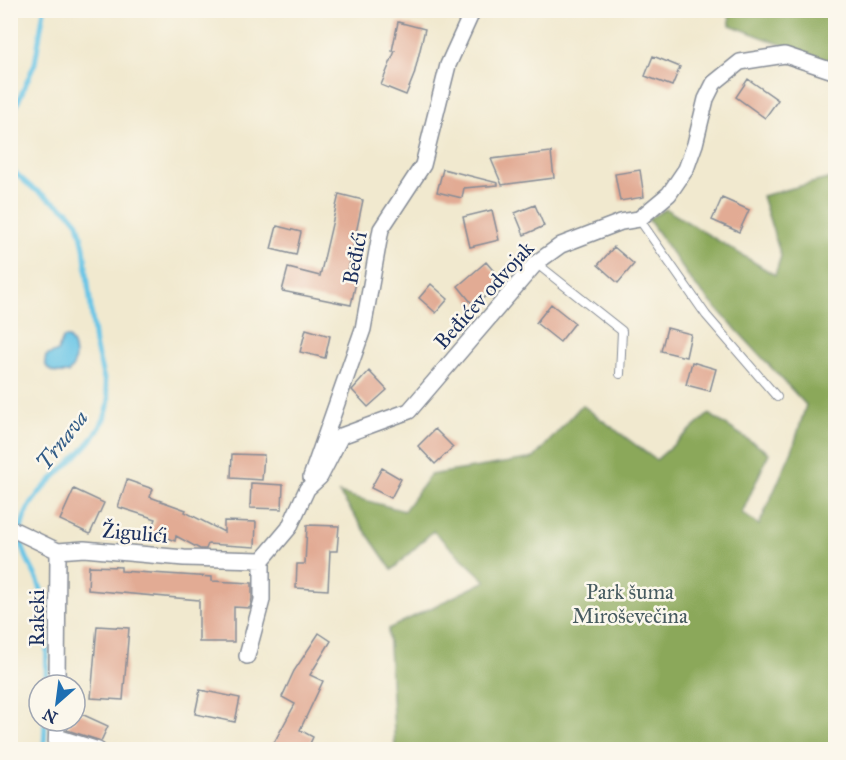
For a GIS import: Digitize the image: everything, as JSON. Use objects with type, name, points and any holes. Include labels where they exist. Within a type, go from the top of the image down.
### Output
[{"type":"street","name":"Beđići","points":[[307,489],[363,329],[381,229],[423,165],[448,64],[473,10]]},
{"type":"street","name":"Beđićev odvojak","points":[[262,560],[289,528],[307,489],[320,477],[341,436],[409,411],[536,263],[561,245],[621,222],[639,219],[669,194],[686,169],[706,99],[714,83],[740,62],[785,55],[836,72]]},
{"type":"street","name":"Žigulići","points":[[10,528],[58,551],[84,549],[184,558],[262,560]]},
{"type":"street","name":"Rakeki","points":[[57,673],[58,551]]},
{"type":"street","points":[[247,656],[262,600],[262,560]]},
{"type":"street","points":[[56,743],[98,750]]},
{"type":"lane","points":[[639,219],[706,315],[777,397]]},
{"type":"lane","points":[[536,263],[622,331],[620,374]]},
{"type":"green space","points":[[729,11],[835,11],[835,65],[730,25]]},
{"type":"green space","name":"Park šuma Miroševečina","points":[[835,177],[835,749],[395,749],[388,629],[486,581],[433,531],[392,570],[339,493],[404,511],[430,475],[534,458],[582,405],[656,460],[709,414],[769,453],[742,513],[759,525],[793,448],[806,405],[693,283],[648,219],[666,209],[775,275],[781,256],[762,196]]},
{"type":"water","points":[[63,338],[69,338],[75,361],[68,373],[57,373],[46,366],[46,356],[58,351]]},
{"type":"building","points":[[398,22],[425,29],[414,75],[406,95],[381,85],[395,51],[392,51]]},
{"type":"building","points":[[653,56],[680,67],[672,86],[645,76]]},
{"type":"building","points":[[748,79],[778,100],[765,118],[736,97]]},
{"type":"building","points":[[551,152],[554,178],[502,185],[491,159]]},
{"type":"building","points":[[443,169],[498,183],[498,185],[464,188],[462,198],[437,192]]},
{"type":"building","points":[[640,170],[644,197],[620,201],[615,174]]},
{"type":"building","points":[[339,194],[363,200],[346,280],[356,282],[351,305],[282,291],[288,268],[320,276]]},
{"type":"building","points":[[722,198],[749,210],[739,232],[712,220]]},
{"type":"building","points":[[535,205],[544,226],[524,235],[515,213]]},
{"type":"building","points":[[492,210],[499,240],[470,247],[463,217]]},
{"type":"building","points":[[277,226],[301,232],[296,255],[271,249]]},
{"type":"building","points":[[614,247],[634,264],[618,283],[598,265]]},
{"type":"building","points":[[486,262],[503,282],[474,306],[458,286]]},
{"type":"building","points":[[431,284],[448,299],[436,313],[419,298]]},
{"type":"building","points":[[551,304],[575,323],[560,342],[536,323]]},
{"type":"building","points":[[667,328],[691,334],[686,357],[661,351]]},
{"type":"building","points":[[306,329],[330,336],[325,358],[300,352]]},
{"type":"building","points":[[692,362],[716,369],[710,391],[686,385]]},
{"type":"building","points":[[369,371],[387,390],[368,407],[352,390]]},
{"type":"building","points":[[435,429],[453,447],[435,464],[418,446]]},
{"type":"building","points":[[232,454],[264,455],[262,480],[231,478]]},
{"type":"building","points":[[382,468],[401,479],[391,498],[371,488]]},
{"type":"building","points":[[127,480],[153,489],[150,497],[186,510],[185,512],[224,532],[224,521],[256,522],[255,547],[208,544],[206,549],[200,549],[176,536],[175,541],[151,532],[156,519],[118,507]]},
{"type":"building","points":[[251,483],[283,485],[282,509],[250,508]]},
{"type":"building","points":[[74,489],[104,503],[90,534],[60,520]]},
{"type":"building","points":[[307,525],[339,526],[337,551],[330,551],[328,590],[296,588],[297,564],[305,564]]},
{"type":"building","points":[[89,566],[121,567],[121,571],[212,577],[212,581],[252,583],[250,608],[234,607],[234,642],[199,642],[199,600],[88,590]]},
{"type":"building","points":[[97,626],[129,628],[123,700],[91,698]]},
{"type":"building","points":[[319,633],[331,641],[310,675],[323,681],[300,730],[313,737],[307,750],[270,750],[295,704],[282,697],[294,671]]},
{"type":"building","points":[[200,690],[240,698],[235,722],[195,714]]},
{"type":"building","points":[[87,716],[108,726],[101,741],[76,733],[87,733]]},
{"type":"waterway","name":"Trnava","points":[[10,120],[35,63],[44,10]]},
{"type":"waterway","name":"Trnava","points":[[10,168],[31,187],[68,211],[78,223],[84,247],[95,344],[109,399],[105,418],[95,434],[40,492],[29,507],[22,525],[21,540],[38,581],[45,606],[46,673]]},
{"type":"waterway","name":"Trnava","points":[[44,750],[45,733]]}]
